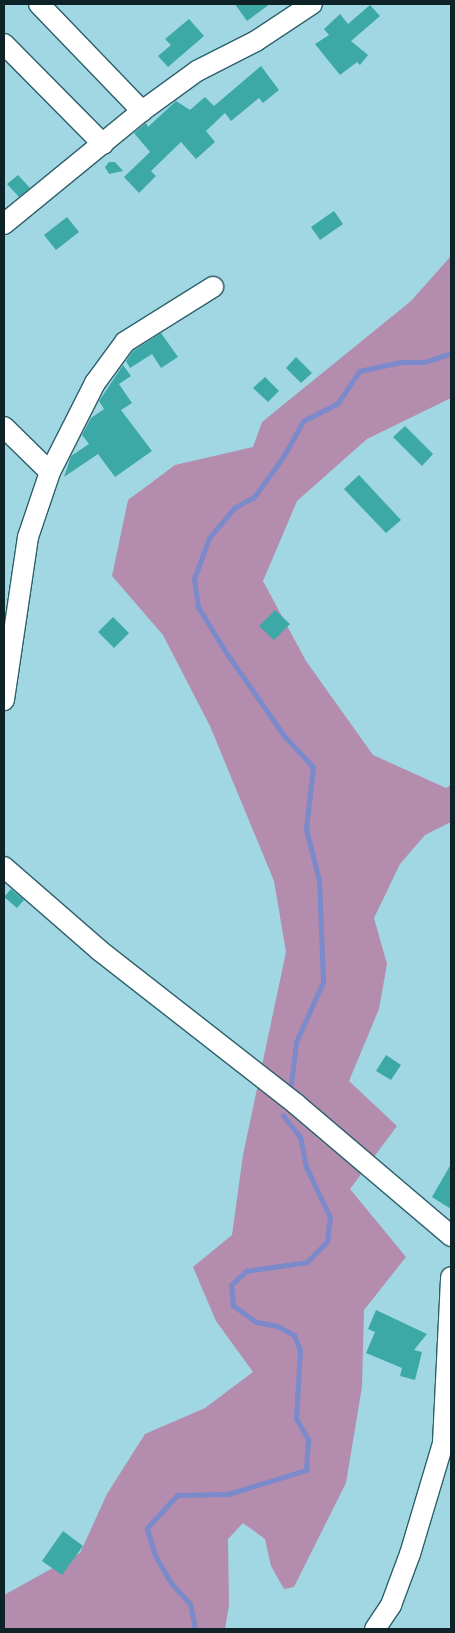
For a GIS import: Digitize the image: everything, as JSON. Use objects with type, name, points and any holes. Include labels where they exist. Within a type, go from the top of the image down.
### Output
[{"type":"street","points":[[38,4],[142,110]]},
{"type":"street","points":[[4,224],[142,110],[197,72],[301,7]]},
{"type":"street","points":[[4,44],[103,144]]},
{"type":"street","points":[[4,700],[28,537],[50,472],[95,382],[126,342],[213,287]]},
{"type":"street","points":[[4,427],[50,472]]},
{"type":"street","points":[[4,867],[99,950],[296,1104],[451,1236]]},
{"type":"street","points":[[375,1629],[391,1605],[410,1554],[444,1443],[451,1277]]},
{"type":"shaded area","points":[[451,256],[451,398],[367,439],[297,501],[263,581],[306,661],[373,755],[446,788],[451,785],[451,822],[425,835],[400,864],[374,918],[387,964],[379,1009],[349,1081],[397,1126],[350,1189],[406,1257],[364,1310],[362,1387],[346,1483],[294,1587],[284,1589],[271,1566],[265,1539],[243,1523],[228,1539],[229,1605],[225,1629],[4,1629],[4,1595],[80,1553],[107,1494],[145,1434],[205,1408],[253,1372],[216,1321],[193,1267],[232,1235],[243,1155],[286,952],[274,881],[210,726],[163,635],[112,576],[128,500],[175,465],[253,447],[262,422],[411,301]]},
{"type":"building","points":[[235,4],[270,4],[247,21]]},
{"type":"building","points":[[370,5],[380,16],[351,41],[368,55],[360,65],[357,62],[340,75],[315,44],[329,35],[324,29],[340,14],[348,24]]},
{"type":"building","points":[[189,19],[204,36],[168,67],[158,56],[171,45],[165,39]]},
{"type":"building","points":[[261,66],[279,90],[263,103],[259,98],[231,121],[225,113],[206,131],[215,142],[196,159],[181,142],[151,171],[156,176],[139,193],[124,177],[150,152],[134,133],[146,123],[148,127],[176,101],[190,110],[205,97],[214,106]]},
{"type":"building","points":[[109,162],[115,162],[123,171],[109,174],[105,167]]},
{"type":"building","points":[[18,175],[30,188],[19,197],[7,184]]},
{"type":"building","points":[[334,211],[343,224],[320,240],[311,227]]},
{"type":"building","points":[[67,217],[79,232],[56,250],[44,235]]},
{"type":"building","points":[[161,333],[178,357],[161,368],[152,354],[130,368],[126,361],[133,351]]},
{"type":"building","points":[[296,357],[312,373],[301,383],[286,368]]},
{"type":"building","points":[[123,365],[131,376],[119,384],[132,403],[121,410],[152,451],[115,477],[98,454],[64,477],[71,456],[89,444],[82,435],[91,418],[104,409],[99,401]]},
{"type":"building","points":[[265,377],[279,391],[268,402],[253,388]]},
{"type":"building","points":[[405,426],[433,454],[422,466],[393,437]]},
{"type":"building","points":[[359,475],[401,520],[386,533],[344,489]]},
{"type":"building","points":[[275,610],[290,624],[274,640],[259,626]]},
{"type":"building","points":[[113,617],[129,633],[114,648],[98,632]]},
{"type":"building","points":[[11,889],[24,900],[17,908],[4,897]]},
{"type":"building","points":[[386,1055],[401,1065],[391,1080],[376,1071]]},
{"type":"building","points":[[451,1164],[451,1209],[432,1197]]},
{"type":"building","points":[[376,1310],[427,1334],[414,1350],[422,1352],[415,1380],[400,1376],[402,1368],[366,1353],[375,1332],[368,1329]]},
{"type":"building","points":[[63,1531],[83,1546],[62,1575],[42,1561]]},
{"type":"waterway","points":[[291,1084],[296,1042],[323,982],[319,880],[306,829],[313,767],[285,737],[225,651],[198,607],[194,579],[209,538],[234,508],[254,497],[283,457],[303,421],[337,404],[359,371],[401,362],[424,362],[451,353]]},
{"type":"waterway","points":[[195,1629],[190,1604],[171,1583],[155,1555],[147,1528],[177,1495],[228,1494],[306,1470],[308,1439],[296,1418],[300,1350],[294,1335],[277,1326],[256,1322],[233,1305],[231,1285],[246,1271],[307,1262],[327,1241],[330,1217],[306,1167],[300,1137],[283,1115]]}]
